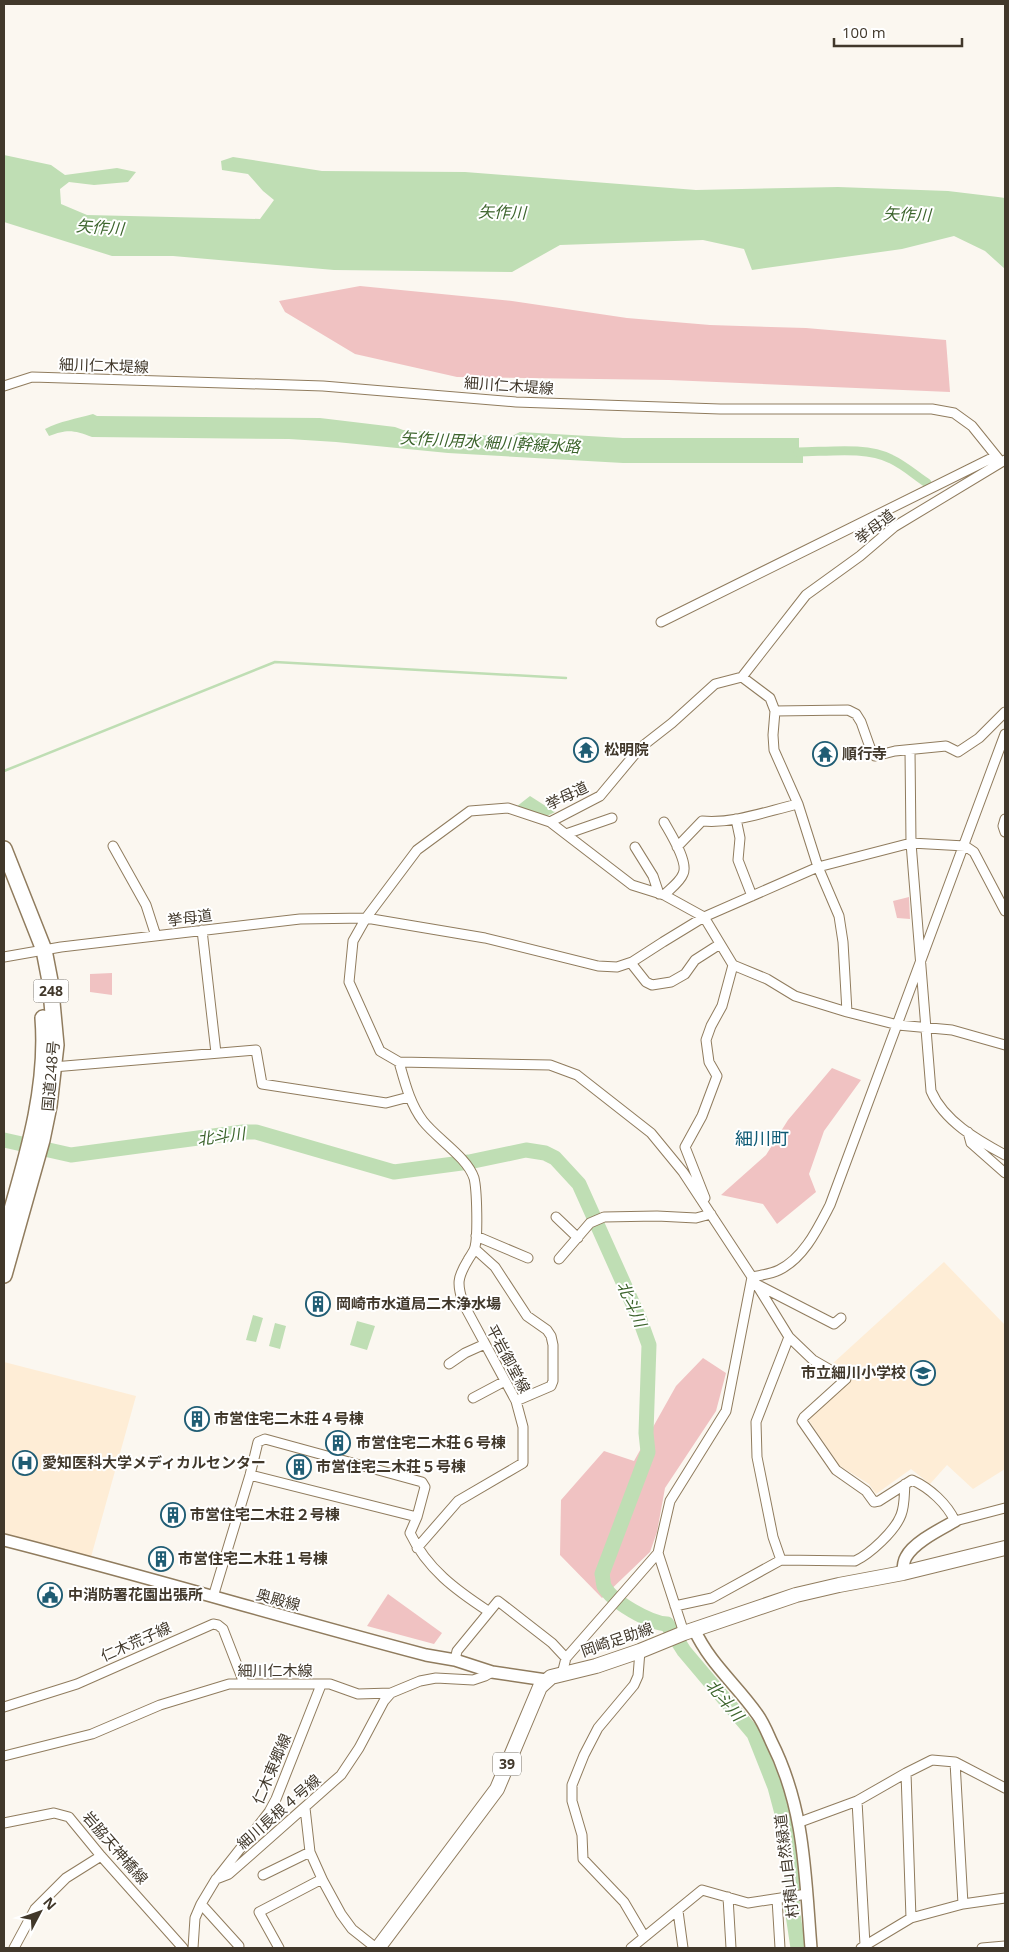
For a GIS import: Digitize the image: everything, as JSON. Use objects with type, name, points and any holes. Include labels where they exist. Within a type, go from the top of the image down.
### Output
[{"type":"highway","name":"国道248号","points":[[4,848],[50,981],[56,1045],[49,1106],[4,1236]]},
{"type":"highway","name":"国道248号","points":[[4,875],[39,950],[45,1037],[37,1139]]},
{"type":"highway","name":"国道248号","points":[[4,1275],[32,1155]]},
{"type":"main road","name":"岡崎足助線","points":[[546,1680],[552,1676],[596,1666],[682,1634],[796,1596],[839,1585],[903,1573],[1005,1548]]},
{"type":"main road","name":"39","points":[[377,1948],[497,1789],[540,1687],[546,1680]]},
{"type":"street","name":"細川仁木堤線","points":[[4,386],[32,378],[323,386],[526,402],[720,409],[932,409],[954,413],[972,426],[1001,459]]},
{"type":"street","points":[[661,622],[1001,459]]},
{"type":"street","name":"挙母道","points":[[4,957],[39,950],[300,919],[366,918],[417,850],[470,811],[508,808],[550,822],[600,796],[640,748],[672,723],[715,684],[742,677],[806,595],[860,556],[894,527],[1001,459]]},
{"type":"street","points":[[742,677],[770,698],[775,711],[774,750],[798,804],[818,867],[839,916],[843,942],[847,1012]]},
{"type":"street","points":[[775,711],[848,710],[856,714],[861,722],[872,753],[875,756],[895,750],[946,746],[958,752],[980,738],[1005,712]]},
{"type":"street","points":[[755,1281],[780,1270],[803,1250],[830,1205],[965,846],[1005,734]]},
{"type":"street","points":[[910,750],[911,843],[931,1091],[940,1107],[968,1132],[1005,1155]]},
{"type":"street","points":[[677,847],[702,821],[714,822],[736,819],[798,804]]},
{"type":"street","points":[[566,834],[612,818]]},
{"type":"street","points":[[1005,818],[1003,826],[1005,832]]},
{"type":"street","points":[[736,819],[740,838],[738,860],[752,896]]},
{"type":"street","points":[[550,822],[632,885],[662,894],[704,917],[733,965],[767,979],[795,996],[898,1025],[952,1030],[1005,1045]]},
{"type":"street","points":[[662,894],[684,873],[683,861],[664,822]]},
{"type":"street","points":[[955,1521],[949,1508],[921,1484],[912,1480],[874,1502],[866,1491],[836,1470],[802,1421],[804,1416],[846,1379],[813,1360],[789,1336],[683,1172],[651,1133],[572,1072],[550,1065],[399,1062],[380,1051],[349,982],[353,942],[366,918],[485,938],[598,966],[616,967],[631,963],[704,917],[818,867],[911,843],[965,846],[977,855],[1005,911]]},
{"type":"street","points":[[113,846],[146,905],[156,936]]},
{"type":"street","points":[[635,847],[662,894]]},
{"type":"street","points":[[202,930],[216,1054]]},
{"type":"street","points":[[631,963],[646,982],[652,984],[672,982],[685,974],[695,960],[720,944]]},
{"type":"street","points":[[711,1214],[685,1147],[702,1116],[716,1076],[709,1062],[706,1040],[722,1006],[733,965]]},
{"type":"street","points":[[53,1067],[256,1050],[262,1084],[386,1102],[409,1097],[399,1062]]},
{"type":"street","name":"平岩御堂線","points":[[409,1097],[424,1122],[469,1168],[474,1179],[475,1249],[459,1274],[460,1294],[463,1303],[516,1401],[523,1427],[523,1462],[458,1501],[417,1548]]},
{"type":"street","points":[[968,1132],[971,1143],[1005,1173]]},
{"type":"street","points":[[559,1259],[590,1222],[604,1217],[657,1216],[696,1218],[711,1214]]},
{"type":"street","points":[[556,1217],[578,1238]]},
{"type":"street","points":[[476,1236],[528,1258]]},
{"type":"street","points":[[475,1249],[495,1267],[527,1316],[547,1330],[553,1345],[553,1382],[551,1386],[516,1401]]},
{"type":"street","points":[[755,1281],[834,1324],[841,1318]]},
{"type":"street","points":[[562,1674],[566,1658],[658,1553],[670,1501],[726,1410],[755,1281]]},
{"type":"street","points":[[781,1560],[773,1538],[757,1457],[756,1422],[789,1336]]},
{"type":"street","points":[[449,1364],[485,1344]]},
{"type":"street","points":[[473,1398],[505,1380]]},
{"type":"street","points":[[213,1597],[250,1475],[258,1442],[265,1439],[422,1482],[425,1487],[417,1517],[410,1533],[417,1548],[433,1570],[458,1592],[488,1611]]},
{"type":"street","points":[[250,1475],[417,1517]]},
{"type":"street","points":[[675,1606],[712,1598],[781,1560],[855,1561],[861,1558],[873,1549],[900,1518],[903,1508],[905,1484]]},
{"type":"street","points":[[903,1573],[903,1564],[907,1555],[936,1531],[955,1521],[1005,1508]]},
{"type":"street","name":"奥殿線","points":[[4,1540],[107,1566],[361,1638],[455,1660],[492,1672],[546,1680]]},
{"type":"street","points":[[658,1553],[682,1634]]},
{"type":"street","points":[[455,1660],[458,1651],[496,1601],[500,1602],[552,1643],[566,1658]]},
{"type":"street","name":"仁木荒子線","points":[[4,1707],[77,1684],[213,1624],[218,1624],[223,1629],[244,1683]]},
{"type":"street","name":"村積山自然緑道","points":[[682,1634],[703,1648],[758,1715],[779,1755],[800,1822],[811,1948]]},
{"type":"street","points":[[640,1651],[638,1676],[634,1685],[598,1728],[584,1755],[572,1785],[572,1801],[582,1836],[583,1859],[624,1902],[644,1936]]},
{"type":"street","name":"細川仁木線","points":[[4,1756],[92,1734],[160,1705],[229,1684],[330,1684],[358,1694],[391,1693],[420,1681],[436,1678],[473,1680],[492,1672]]},
{"type":"street","name":"仁木東郷線","points":[[216,1879],[269,1812],[276,1799],[321,1685]]},
{"type":"street","name":"細川長根４号線","points":[[193,1948],[195,1918],[216,1879],[229,1874],[346,1770],[384,1701],[391,1693]]},
{"type":"street","points":[[800,1822],[857,1801],[932,1760],[956,1762],[1005,1788]]},
{"type":"street","points":[[956,1762],[963,1904]]},
{"type":"street","points":[[906,1773],[911,1918]]},
{"type":"street","points":[[857,1801],[863,1947],[911,1918],[963,1904],[1005,1898]]},
{"type":"street","points":[[305,1808],[310,1852],[322,1879],[341,1914],[352,1929],[377,1948]]},
{"type":"street","name":"岩脇天神橋線","points":[[4,1823],[54,1813],[69,1817],[183,1948]]},
{"type":"street","points":[[263,1875],[310,1852]]},
{"type":"street","points":[[14,1948],[35,1909],[66,1878],[101,1856]]},
{"type":"street","points":[[279,1948],[260,1912],[322,1879]]},
{"type":"street","points":[[632,1948],[644,1936],[678,1911],[702,1890],[748,1903],[805,1894]]},
{"type":"street","points":[[728,1897],[731,1948]]},
{"type":"street","points":[[780,1948],[781,1898]]},
{"type":"street","points":[[201,1904],[239,1946]]},
{"type":"street","points":[[678,1911],[683,1948]]},
{"type":"street","points":[[982,1948],[1005,1946]]},
{"type":"shaded area","points":[[360,286],[512,301],[627,318],[710,325],[806,328],[946,340],[950,392],[669,380],[457,377],[355,354],[285,312],[279,301]]},
{"type":"shaded area","points":[[909,897],[910,919],[897,918],[893,901]]},
{"type":"shaded area","points":[[112,973],[112,995],[90,992],[90,974]]},
{"type":"shaded area","points":[[832,1068],[861,1080],[824,1131],[809,1174],[816,1192],[777,1224],[763,1204],[721,1195],[766,1155],[788,1120]]},
{"type":"shaded area","name":"市立細川小学校","points":[[944,1262],[1005,1325],[1005,1469],[973,1489],[947,1465],[930,1484],[911,1469],[876,1494],[869,1484],[840,1466],[808,1419],[852,1380],[831,1365]]},
{"type":"shaded area","points":[[703,1358],[726,1373],[716,1411],[665,1488],[657,1532],[650,1552],[602,1598],[560,1555],[561,1500],[604,1451],[634,1461],[676,1386]]},
{"type":"shaded area","points":[[4,1362],[136,1396],[91,1557],[4,1533]]},
{"type":"shaded area","points":[[388,1594],[442,1633],[434,1644],[367,1626]]},
{"type":"water","name":"矢作川","points":[[4,155],[51,165],[65,175],[117,168],[136,172],[128,182],[94,185],[69,182],[60,189],[61,204],[87,215],[260,219],[274,200],[248,174],[222,170],[221,161],[233,157],[322,171],[465,172],[696,190],[838,187],[948,191],[1005,198],[1005,269],[985,251],[954,236],[902,249],[752,270],[744,249],[703,240],[560,245],[512,272],[334,270],[173,256],[112,256],[4,222]]},
{"type":"water","name":"矢作川用水 細川幹線水路","points":[[93,414],[97,416],[320,418],[395,427],[403,430],[510,437],[520,432],[623,438],[799,438],[799,448],[808,448],[808,456],[803,456],[803,463],[623,463],[448,453],[289,439],[92,437],[70,431],[49,436],[45,429],[62,422]]},
{"type":"water","points":[[530,796],[555,812],[545,817],[516,807]]},
{"type":"water","points":[[253,1315],[263,1318],[256,1342],[246,1340]]},
{"type":"water","points":[[357,1321],[375,1326],[367,1350],[350,1345]]},
{"type":"water","points":[[275,1323],[286,1326],[280,1349],[269,1346]]},
{"type":"waterway","name":"矢作川用水 細川幹線水路","points":[[798,452],[870,452],[891,459],[927,483]]},
{"type":"waterway","points":[[4,771],[275,662],[566,678]]},
{"type":"waterway","name":"北斗川","points":[[4,1140],[71,1155],[243,1132],[256,1132],[394,1172],[469,1162],[526,1150],[545,1153],[555,1158],[579,1184],[640,1320],[649,1345],[646,1433],[648,1452],[602,1574],[604,1586],[615,1599],[632,1611],[651,1620],[667,1624],[684,1651],[754,1734],[775,1787],[783,1817],[788,1844],[793,1891],[792,1908],[798,1948]]},
{"type":"place","name":"松明院","points":[[586,750]]},
{"type":"place","name":"順行寺","points":[[825,754]]},
{"type":"place","name":"岡崎市水道局二木浄水場","points":[[318,1304]]},
{"type":"place","name":"市立細川小学校","points":[[923,1373]]},
{"type":"place","name":"市営住宅二木荘４号棟","points":[[197,1419]]},
{"type":"place","name":"市営住宅二木荘６号棟","points":[[338,1443]]},
{"type":"place","name":"愛知医科大学メディカルセンター","points":[[25,1463]]},
{"type":"place","name":"市営住宅二木荘５号棟","points":[[299,1467]]},
{"type":"place","name":"市営住宅二木荘２号棟","points":[[173,1515]]},
{"type":"place","name":"市営住宅二木荘１号棟","points":[[161,1559]]},
{"type":"place","name":"中消防署花園出張所","points":[[50,1595]]},
{"type":"district","name":"細川町","points":[[762,1139]]}]
